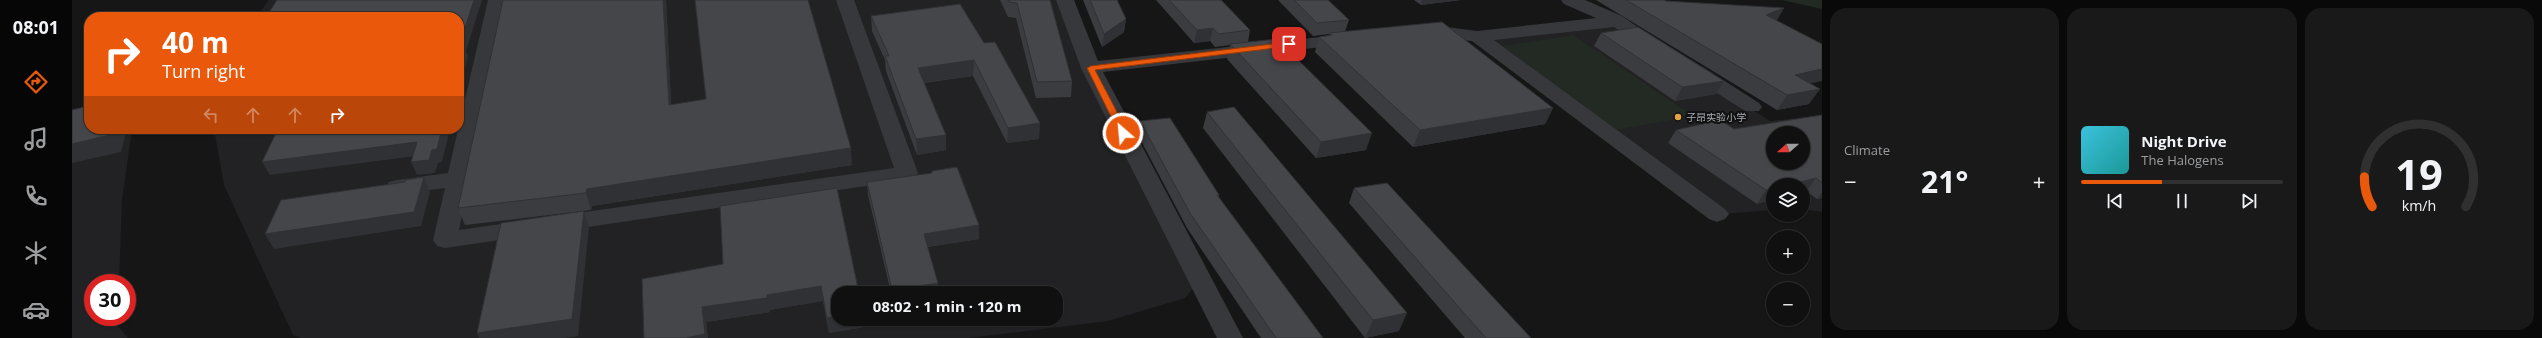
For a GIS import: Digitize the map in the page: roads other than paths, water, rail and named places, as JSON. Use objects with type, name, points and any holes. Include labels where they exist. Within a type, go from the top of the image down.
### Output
[{"type":"street","points":[[497,0],[444,240],[907,173],[845,0]]},
{"type":"street","points":[[1065,0],[1091,68],[1230,338]]},
{"type":"street","points":[[1570,0],[1617,21],[1752,107]]},
{"type":"street","points":[[1410,33],[1438,31],[1477,36],[1617,21]]},
{"type":"street","points":[[1477,36],[1717,214]]},
{"type":"street","points":[[1091,68],[1366,37]]},
{"type":"street","points":[[379,190],[458,179]]},
{"type":"place","name":"子昂实验小学","points":[[1678,117]]}]
